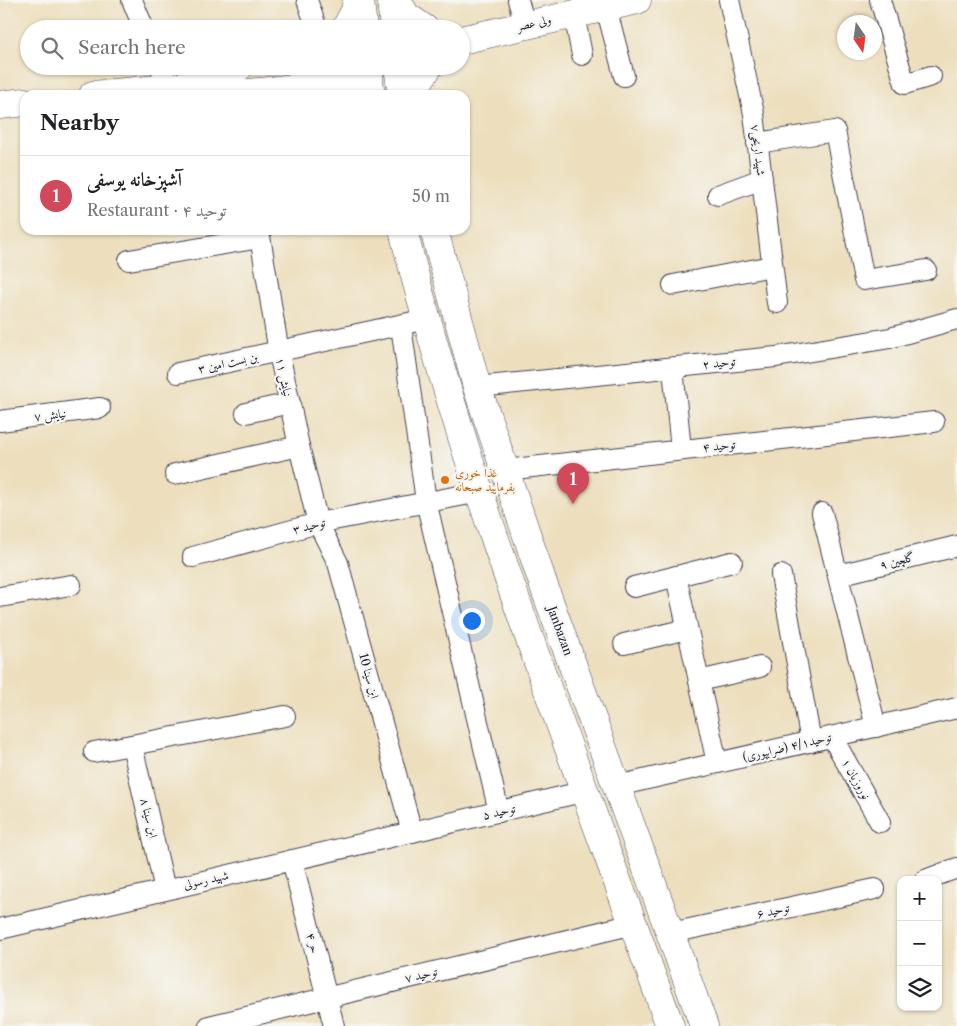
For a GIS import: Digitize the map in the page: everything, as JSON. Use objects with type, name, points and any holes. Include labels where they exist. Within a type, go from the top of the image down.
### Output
[{"type":"main road","points":[[350,20],[358,0]]},
{"type":"main road","points":[[358,0],[361,20]]},
{"type":"main road","points":[[392,0],[393,20]]},
{"type":"main road","points":[[397,0],[406,16],[412,20]]},
{"type":"main road","name":"ولی عصر","points":[[470,36],[521,12],[574,14],[621,3]]},
{"type":"main road","points":[[118,90],[194,75]]},
{"type":"main road","points":[[399,75],[401,90]]},
{"type":"main road","points":[[414,90],[423,75]]},
{"type":"main road","points":[[272,90],[310,84],[369,79]]},
{"type":"main road","points":[[169,80],[197,90]]},
{"type":"main road","points":[[310,84],[327,90]]},
{"type":"main road","points":[[0,105],[20,103]]},
{"type":"main road","points":[[404,235],[413,322],[447,396],[670,1026]]},
{"type":"main road","name":"Janbazan","points":[[435,235],[477,387],[505,470],[704,1026]]},
{"type":"street","points":[[132,0],[140,20]]},
{"type":"street","points":[[307,0],[314,20]]},
{"type":"street","name":"شهید اریحی۷","points":[[729,0],[754,114],[777,302]]},
{"type":"street","points":[[880,0],[905,84],[932,76]]},
{"type":"street","points":[[621,3],[624,76]]},
{"type":"street","points":[[574,14],[582,55]]},
{"type":"street","points":[[757,143],[835,131],[864,280],[926,270]]},
{"type":"street","points":[[718,195],[762,180]]},
{"type":"street","points":[[129,260],[255,235]]},
{"type":"street","name":"نیایش ۱۱","points":[[260,235],[279,353],[318,523]]},
{"type":"street","points":[[673,286],[772,266]]},
{"type":"street","name":"توحید ۲","points":[[477,387],[776,357],[890,338],[957,319]]},
{"type":"street","points":[[413,322],[426,500],[499,812]]},
{"type":"street","name":"بن بست امین ۳","points":[[178,373],[279,353],[413,322]]},
{"type":"street","points":[[672,368],[681,450]]},
{"type":"street","points":[[246,413],[290,404]]},
{"type":"street","name":"نیایش ۷","points":[[0,421],[100,408]]},
{"type":"street","name":"توحید ۴","points":[[505,470],[934,422]]},
{"type":"street","points":[[175,474],[299,446]]},
{"type":"street","name":"توحید ۳","points":[[193,557],[318,523],[426,500],[480,492]]},
{"type":"street","points":[[822,513],[876,727]]},
{"type":"street","name":"ابن سینا 10","points":[[318,523],[338,563],[412,832]]},
{"type":"street","name":"گلچین ۹","points":[[838,575],[957,546]]},
{"type":"street","points":[[634,587],[732,562]]},
{"type":"street","points":[[782,575],[811,742]]},
{"type":"street","points":[[676,576],[717,763]]},
{"type":"street","points":[[0,597],[71,585]]},
{"type":"street","points":[[624,644],[687,629]]},
{"type":"street","points":[[699,680],[760,668]]},
{"type":"street","name":"توحید۴/۱ (ضرابپوری)","points":[[617,786],[957,708]]},
{"type":"street","points":[[94,752],[285,716]]},
{"type":"street","name":"نوروزیان ۱","points":[[832,737],[880,822]]},
{"type":"street","name":"ابن سینا ۸","points":[[132,745],[165,890]]},
{"type":"street","name":"توحید ۵","points":[[412,832],[586,791]]},
{"type":"street","name":"شهید رسولی","points":[[0,929],[412,832]]},
{"type":"street","name":"حر ۴","points":[[292,860],[334,1026]]},
{"type":"street","points":[[936,876],[957,868]]},
{"type":"street","name":"توحید ۶","points":[[671,933],[875,889]]},
{"type":"street","name":"توحید ۷","points":[[209,1026],[634,924]]},
{"type":"place","name":"غذا خوری بفرمایید صبحانه","points":[[445,480]]},
{"type":"place","name":"آشپزخانه یوسفی","points":[[573,504]]}]
